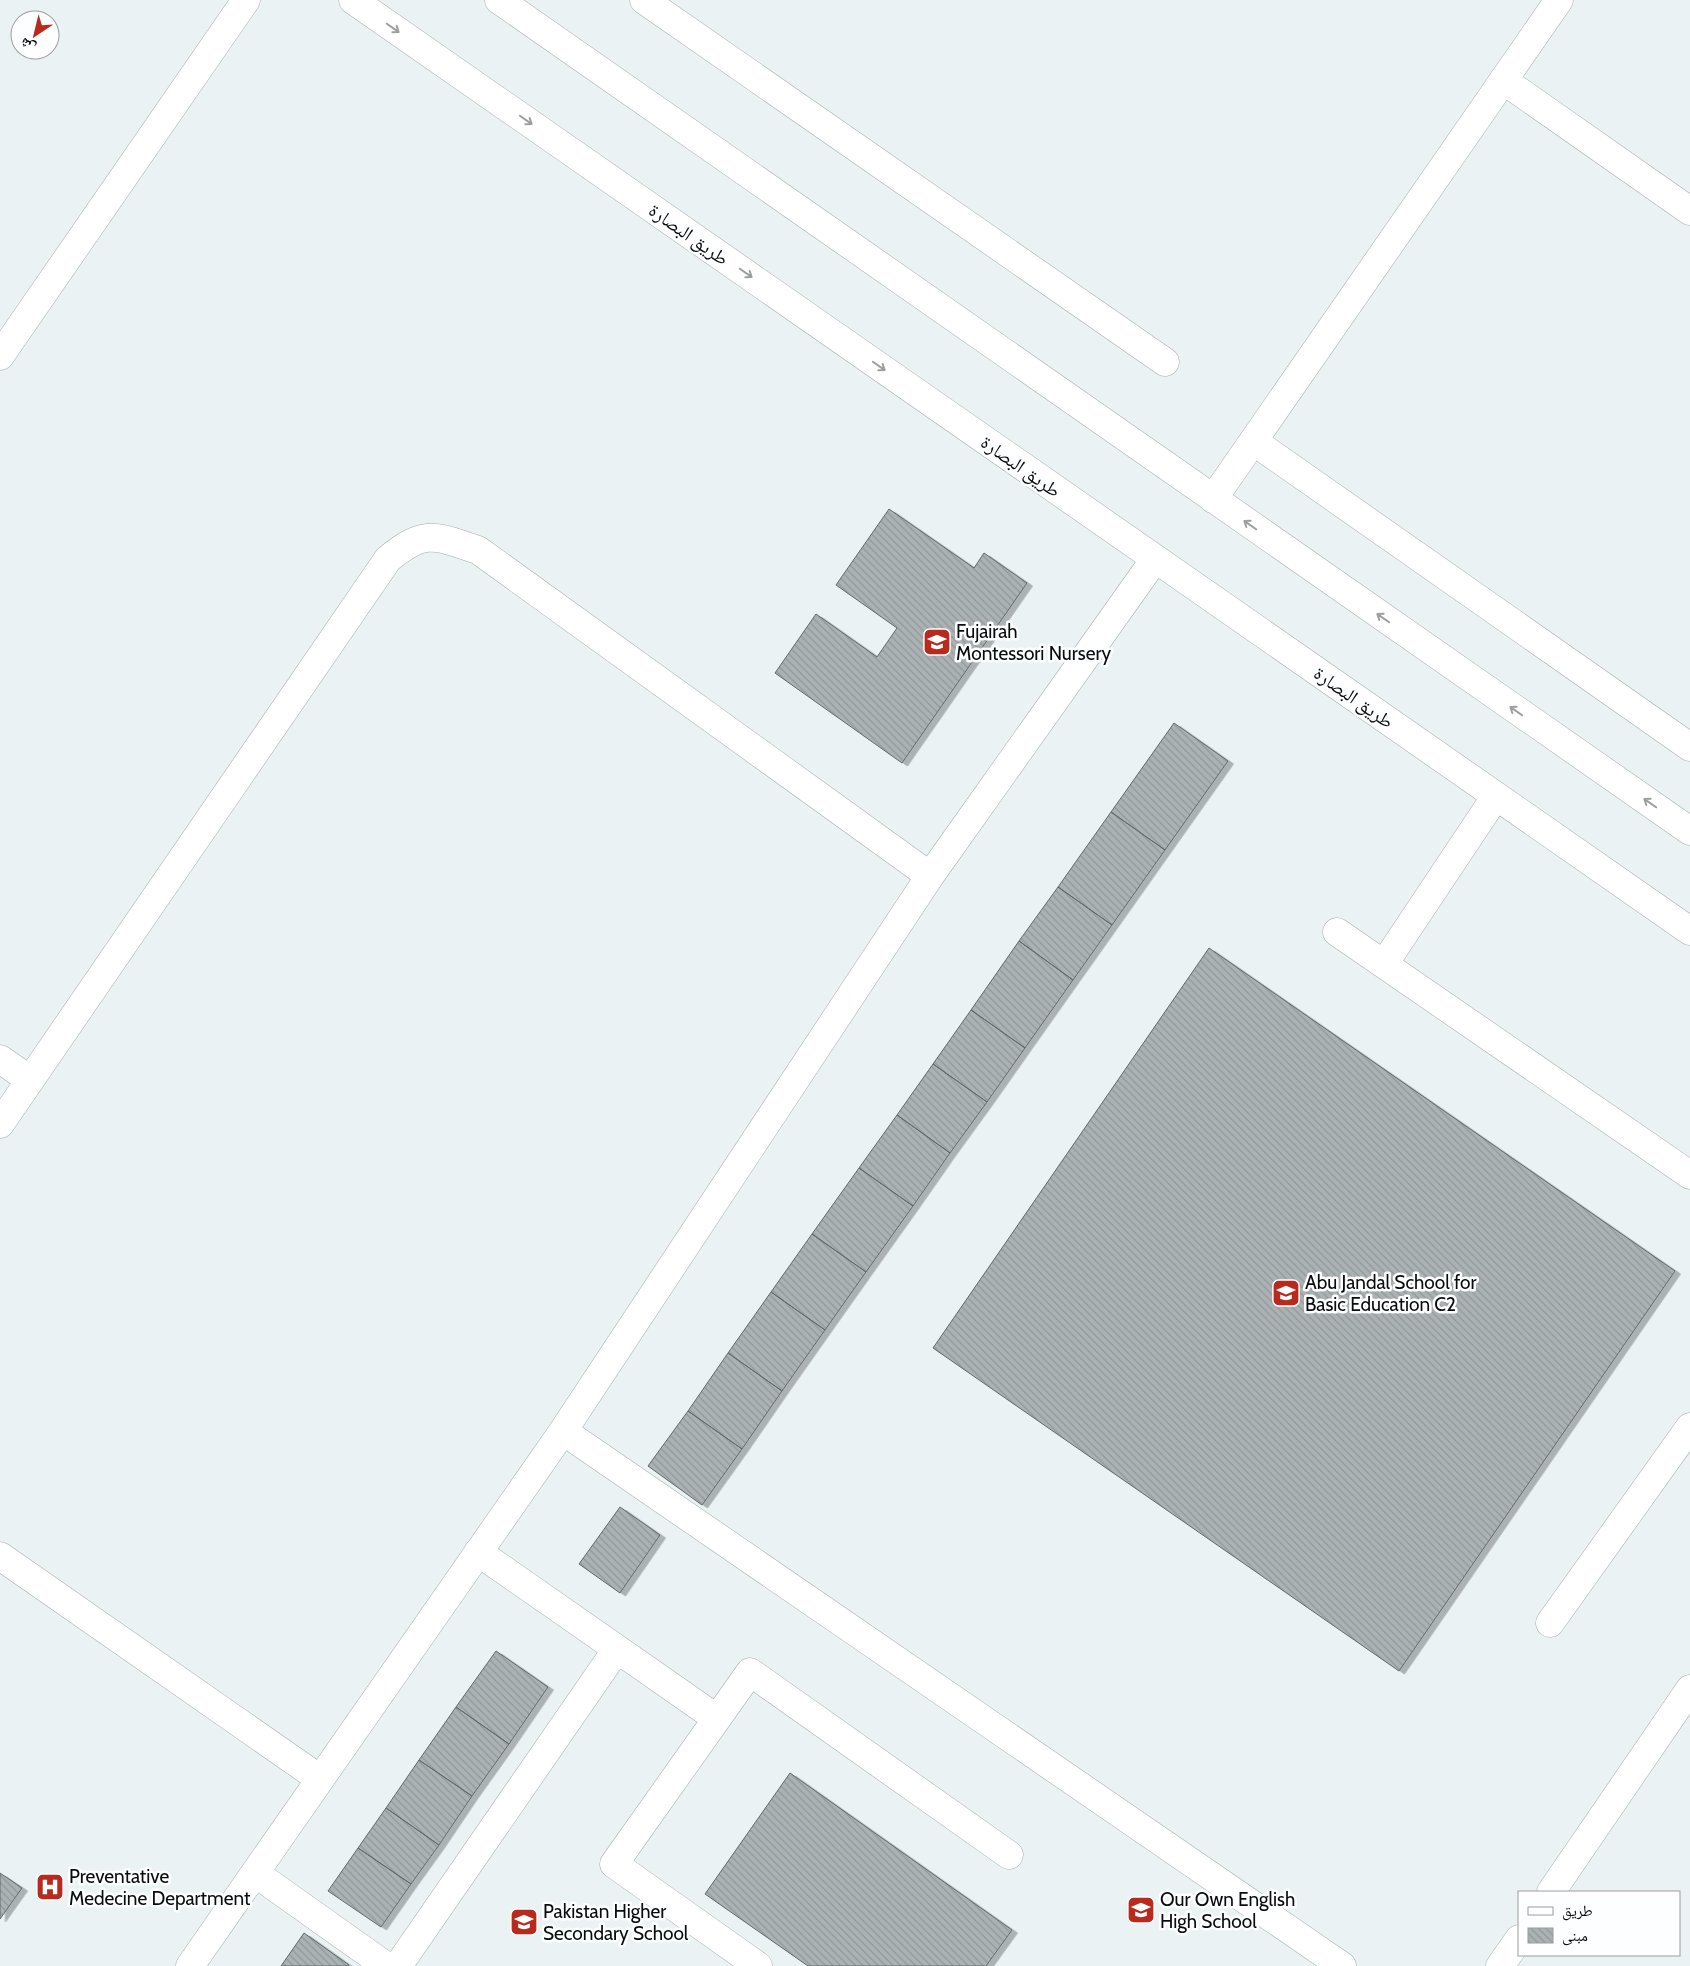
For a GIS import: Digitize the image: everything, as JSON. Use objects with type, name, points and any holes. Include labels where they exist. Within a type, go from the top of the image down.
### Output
[{"type":"street","points":[[0,356],[246,0]]},
{"type":"street","name":"طريق البصارة","points":[[353,0],[1690,931]]},
{"type":"street","points":[[499,0],[1689,829]]},
{"type":"street","points":[[644,0],[1165,362]]},
{"type":"street","points":[[1213,499],[1559,0]]},
{"type":"street","points":[[1503,80],[1690,211]]},
{"type":"street","points":[[1253,441],[1690,746]]},
{"type":"street","points":[[0,1124],[388,559],[407,544],[435,536],[478,550],[930,876]]},
{"type":"street","points":[[190,1966],[563,1431],[930,876],[1155,559]]},
{"type":"street","points":[[1384,964],[1496,796]]},
{"type":"street","points":[[1337,932],[1690,1175]]},
{"type":"street","points":[[0,1059],[30,1080]]},
{"type":"street","points":[[1550,1623],[1690,1427]]},
{"type":"street","points":[[563,1431],[1342,1966]]},
{"type":"street","points":[[478,1552],[716,1718]]},
{"type":"street","points":[[0,1556],[320,1780]]},
{"type":"street","points":[[398,1966],[617,1649]]},
{"type":"street","points":[[758,1966],[614,1864],[750,1672],[1009,1854]]},
{"type":"street","points":[[1552,1891],[1690,1689]]},
{"type":"street","points":[[255,1873],[386,1966]]},
{"type":"street","points":[[1500,1966],[1518,1940]]},
{"type":"building","name":"Fujairah Montessori Nursery","points":[[889,509],[974,568],[984,553],[1027,583],[902,763],[775,673],[816,614],[877,657],[897,628],[836,585]]},
{"type":"building","points":[[1174,723],[1228,761],[1165,850],[1111,812]]},
{"type":"building","points":[[1111,812],[1165,850],[1112,925],[1058,887]]},
{"type":"building","points":[[1058,887],[1112,925],[1073,980],[1019,941]]},
{"type":"building","points":[[1019,941],[1073,980],[1025,1048],[971,1010]]},
{"type":"building","points":[[1209,948],[1675,1271],[1399,1671],[933,1348]]},
{"type":"building","points":[[971,1010],[1025,1048],[987,1102],[933,1064]]},
{"type":"building","points":[[933,1064],[987,1102],[950,1153],[897,1115]]},
{"type":"building","points":[[897,1115],[950,1153],[913,1206],[859,1168]]},
{"type":"building","points":[[859,1168],[913,1206],[866,1272],[812,1234]]},
{"type":"building","points":[[812,1234],[866,1272],[825,1330],[771,1292]]},
{"type":"building","points":[[771,1292],[825,1330],[782,1391],[728,1353]]},
{"type":"building","points":[[728,1353],[782,1391],[742,1449],[688,1411]]},
{"type":"building","points":[[688,1411],[742,1449],[702,1505],[648,1466]]},
{"type":"building","points":[[620,1507],[660,1535],[620,1593],[579,1564]]},
{"type":"building","points":[[496,1651],[548,1687],[509,1744],[456,1707]]},
{"type":"building","points":[[456,1707],[509,1744],[472,1796],[419,1760]]},
{"type":"building","points":[[419,1760],[472,1796],[439,1845],[386,1808]]},
{"type":"building","points":[[790,1773],[1012,1930],[986,1966],[808,1966],[705,1894]]},
{"type":"building","points":[[386,1808],[439,1845],[411,1884],[358,1848]]},
{"type":"building","points":[[358,1848],[411,1884],[381,1927],[328,1891]]},
{"type":"building","points":[[0,1873],[22,1888],[0,1919]]},
{"type":"building","points":[[304,1933],[349,1965],[281,1966]]},
{"type":"place","name":"Fujairah Montessori Nursery","points":[[937,642]]},
{"type":"place","name":"Abu Jandal School for Basic Education C2","points":[[1286,1293]]},
{"type":"place","name":"Preventative Medecine Department","points":[[50,1887]]},
{"type":"place","name":"Our Own English High School","points":[[1141,1910]]},
{"type":"place","name":"Pakistan Higher Secondary School","points":[[524,1922]]}]
